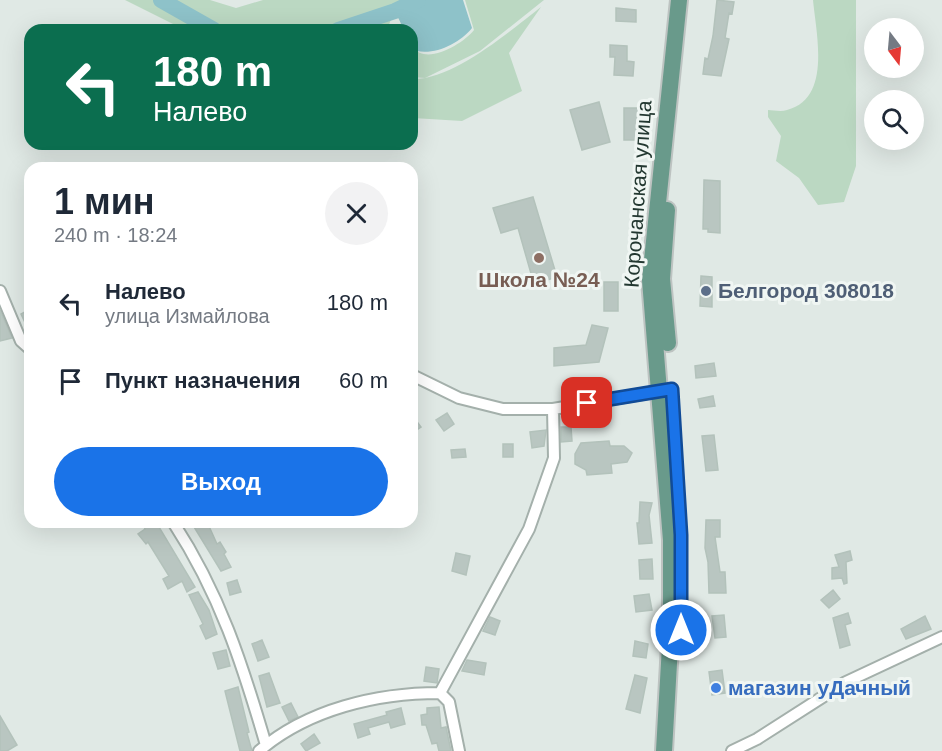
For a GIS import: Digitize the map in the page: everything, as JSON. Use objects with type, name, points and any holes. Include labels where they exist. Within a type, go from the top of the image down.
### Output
[{"type":"main road","name":"Корочанская улица","points":[[674,751],[681,630],[681,535],[666,390],[650,280],[679,0]]},
{"type":"main road","name":"Корочанская улица","points":[[664,751],[670,628],[671,540],[662,279],[673,139],[688,0]]},
{"type":"street","points":[[0,291],[24,344]]},
{"type":"street","points":[[418,378],[459,398],[503,409],[553,409],[666,390]]},
{"type":"street","points":[[440,693],[528,529],[554,458],[553,409]]},
{"type":"street","points":[[176,528],[215,594],[234,640],[262,748],[310,719],[360,701],[406,693],[440,693],[449,702],[459,751]]},
{"type":"street","points":[[732,751],[757,740],[846,682],[942,636]]},
{"type":"green space","points":[[125,0],[156,0],[198,24],[173,24]]},
{"type":"green space","points":[[166,0],[210,0],[236,8],[263,0],[412,0],[346,24],[209,24]]},
{"type":"green space","points":[[465,0],[544,0],[480,51],[425,78],[418,77],[418,51],[435,54],[444,51],[462,41],[474,30]]},
{"type":"green space","points":[[813,0],[856,0],[856,166],[844,202],[818,205],[799,178],[776,161],[781,136],[768,117],[768,110],[785,111],[801,103],[810,93],[816,79],[818,46]]},
{"type":"green space","points":[[541,7],[509,53],[522,91],[462,121],[418,118],[418,78],[446,72],[497,41]]},
{"type":"green space","points":[[393,14],[389,24],[363,24]]},
{"type":"water","points":[[418,0],[463,0],[472,28],[447,47],[432,51],[418,51],[418,24],[401,24],[395,11]]},
{"type":"building","points":[[717,0],[734,2],[732,14],[729,13],[725,38],[729,39],[721,76],[703,74],[705,58],[708,59],[713,36]]},
{"type":"building","points":[[616,8],[636,10],[636,22],[616,21]]},
{"type":"building","points":[[610,45],[627,46],[627,61],[634,62],[633,76],[614,75],[615,57],[610,57]]},
{"type":"building","points":[[599,102],[610,142],[582,150],[570,110]]},
{"type":"building","points":[[624,108],[642,108],[642,140],[624,140]]},
{"type":"building","points":[[704,180],[720,181],[720,233],[703,229]]},
{"type":"building","points":[[533,197],[557,277],[534,284],[518,228],[501,233],[493,208]]},
{"type":"building","name":"Белгород 308018","points":[[701,276],[712,277],[712,307],[700,306]]},
{"type":"building","points":[[604,282],[618,282],[618,311],[604,311]]},
{"type":"building","points":[[0,310],[12,338],[0,341]]},
{"type":"building","points":[[592,325],[608,328],[599,362],[554,366],[554,348],[586,345]]},
{"type":"building","points":[[714,363],[716,376],[696,378],[695,366]]},
{"type":"building","points":[[713,396],[715,406],[700,408],[698,399]]},
{"type":"building","points":[[447,413],[454,424],[444,431],[436,420]]},
{"type":"building","points":[[561,427],[571,427],[572,441],[561,442]]},
{"type":"building","points":[[546,430],[544,446],[532,448],[530,432]]},
{"type":"building","points":[[714,435],[718,470],[706,471],[702,436]]},
{"type":"building","points":[[609,441],[610,446],[624,446],[632,453],[627,462],[611,464],[612,473],[587,475],[586,470],[575,464],[575,454],[581,443]]},
{"type":"building","points":[[503,444],[513,444],[513,457],[503,457]]},
{"type":"building","points":[[465,449],[466,457],[452,458],[451,450]]},
{"type":"building","points":[[640,502],[652,503],[649,515],[652,543],[639,544],[637,523],[639,523]]},
{"type":"building","points":[[706,520],[720,520],[720,537],[715,537],[720,572],[725,572],[726,593],[709,593],[705,548]]},
{"type":"building","points":[[160,528],[195,587],[187,592],[182,581],[168,589],[163,579],[169,576],[148,542],[146,544],[138,534],[145,529]]},
{"type":"building","points":[[195,528],[210,528],[217,544],[220,542],[231,567],[221,571]]},
{"type":"building","points":[[850,551],[852,560],[846,562],[847,583],[844,584],[842,578],[832,579],[832,568],[839,567],[835,555]]},
{"type":"building","points":[[456,553],[470,556],[466,575],[452,571]]},
{"type":"building","points":[[652,559],[653,579],[640,579],[639,560]]},
{"type":"building","points":[[237,580],[241,592],[230,595],[227,583]]},
{"type":"building","points":[[833,590],[840,599],[829,608],[821,600]]},
{"type":"building","points":[[198,592],[209,610],[217,634],[206,639],[200,626],[203,624],[189,595]]},
{"type":"building","points":[[649,594],[652,610],[636,612],[634,596]]},
{"type":"building","points":[[848,613],[851,623],[845,625],[850,645],[840,648],[833,618]]},
{"type":"building","points":[[724,615],[726,637],[715,638],[712,616]]},
{"type":"building","points":[[925,616],[931,629],[906,639],[901,629]]},
{"type":"building","points":[[490,617],[500,621],[495,635],[483,631]]},
{"type":"building","points":[[262,640],[269,657],[258,661],[252,644]]},
{"type":"building","points":[[635,641],[648,644],[646,658],[633,656]]},
{"type":"building","points":[[226,650],[230,666],[218,669],[213,653]]},
{"type":"building","points":[[467,660],[486,663],[484,675],[462,671]]},
{"type":"building","points":[[426,667],[439,669],[437,683],[424,681]]},
{"type":"building","points":[[722,670],[725,693],[712,695],[709,672]]},
{"type":"building","points":[[269,673],[280,703],[267,707],[259,676]]},
{"type":"building","points":[[635,675],[647,678],[640,713],[626,709]]},
{"type":"building","points":[[238,687],[252,751],[240,751],[225,691]]},
{"type":"building","points":[[291,703],[298,717],[289,721],[282,707]]},
{"type":"building","points":[[439,707],[441,728],[446,727],[451,751],[439,751],[437,743],[432,744],[426,725],[422,725],[421,715],[427,714],[427,708]]},
{"type":"building","points":[[401,708],[405,724],[391,728],[389,722],[368,728],[370,734],[358,738],[354,724],[387,715],[386,712]]},
{"type":"building","points":[[0,716],[17,745],[7,751],[0,751]]},
{"type":"building","points":[[314,734],[320,743],[306,751],[301,744]]},
{"type":"waterway","points":[[161,0],[203,24]]},
{"type":"waterway","points":[[356,24],[395,11],[418,0]]},
{"type":"place","name":"Школа №24","points":[[539,258]]},
{"type":"place","name":"Белгород 308018","points":[[706,291]]},
{"type":"place","name":"магазин уДачный","points":[[716,688]]},
{"type":"route","points":[[587,403],[672,389],[681,535],[681,630]]}]
